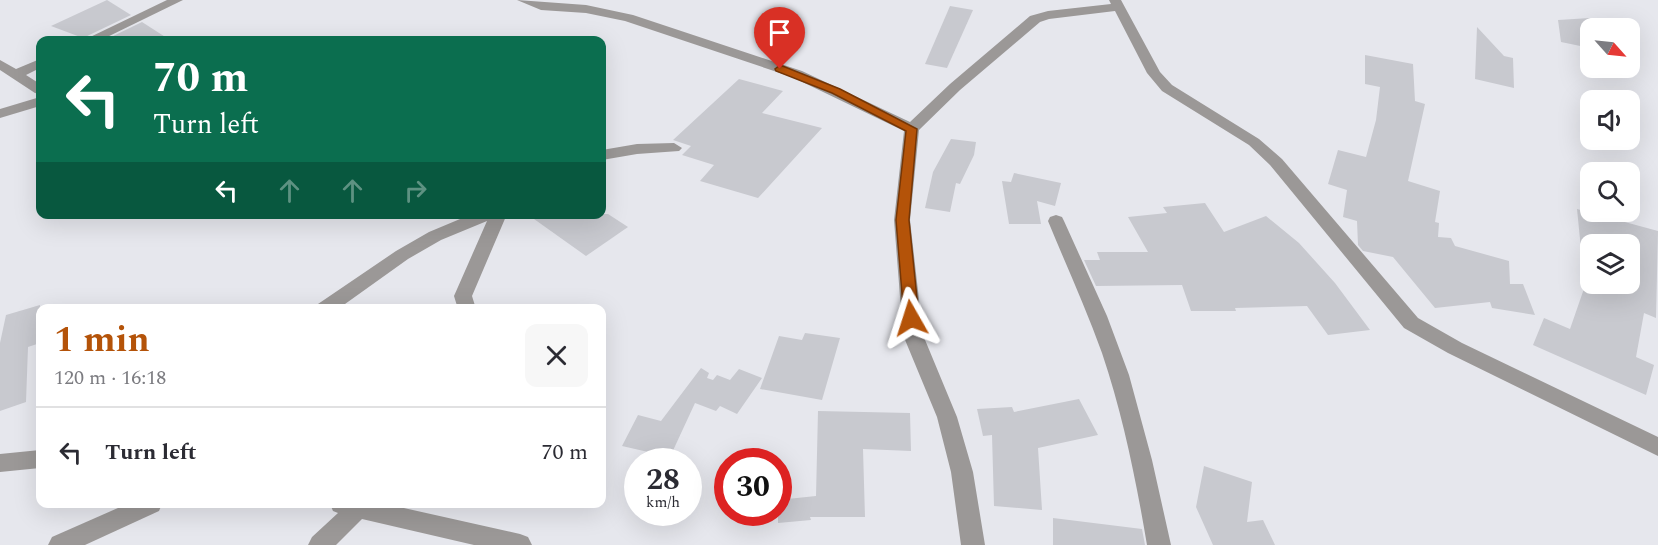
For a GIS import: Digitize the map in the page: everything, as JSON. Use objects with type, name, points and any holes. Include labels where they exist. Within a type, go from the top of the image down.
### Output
[{"type":"street","points":[[100,36],[177,0]]},
{"type":"street","points":[[523,0],[541,6],[586,9],[628,18],[728,51],[797,74],[912,129]]},
{"type":"street","points":[[973,545],[962,472],[947,417],[913,335],[902,220],[912,129],[955,87],[1035,19],[1117,4],[1132,28],[1154,74],[1167,88],[1254,142],[1276,162],[1411,323],[1455,348],[1658,447]]},
{"type":"street","points":[[0,64],[36,87]]},
{"type":"street","points":[[16,74],[36,65]]},
{"type":"street","points":[[0,114],[36,102]]},
{"type":"street","points":[[606,154],[637,149],[674,147]]},
{"type":"street","points":[[332,304],[402,255],[435,236],[477,219]]},
{"type":"street","points":[[465,304],[463,296],[497,219]]},
{"type":"street","points":[[1056,221],[1088,292],[1119,373],[1148,484],[1159,545]]},
{"type":"street","points":[[0,463],[36,459]]},
{"type":"street","points":[[60,545],[141,508]]},
{"type":"street","points":[[320,545],[348,508]]},
{"type":"street","points":[[371,508],[393,510],[520,545]]},
{"type":"building","points":[[107,0],[131,15],[87,36],[78,36],[51,26]]},
{"type":"building","points":[[950,6],[973,10],[947,68],[925,64]]},
{"type":"building","points":[[1580,19],[1580,46],[1561,42],[1558,20]]},
{"type":"building","points":[[142,22],[164,36],[113,36]]},
{"type":"building","points":[[1477,27],[1504,56],[1513,58],[1514,88],[1475,79]]},
{"type":"building","points":[[1365,55],[1413,64],[1415,101],[1425,104],[1408,181],[1440,191],[1435,222],[1439,223],[1438,237],[1451,238],[1455,246],[1509,261],[1510,284],[1523,284],[1535,315],[1492,308],[1490,302],[1435,308],[1393,257],[1363,251],[1358,245],[1357,221],[1343,217],[1347,190],[1328,184],[1338,150],[1366,157],[1376,120],[1380,87],[1365,84]]},
{"type":"building","points":[[739,79],[783,91],[762,113],[822,128],[758,198],[700,181],[714,165],[682,155],[691,146],[673,140]]},
{"type":"building","points":[[951,139],[976,142],[974,155],[960,184],[956,183],[950,212],[925,208],[933,172]]},
{"type":"building","points":[[1014,173],[1061,183],[1055,206],[1037,201],[1041,224],[1009,224],[1002,181],[1011,182]]},
{"type":"building","points":[[1205,203],[1224,232],[1266,216],[1299,243],[1335,283],[1370,330],[1328,335],[1307,306],[1235,308],[1236,311],[1191,311],[1182,285],[1096,286],[1084,260],[1100,260],[1097,252],[1148,252],[1128,217],[1167,213],[1163,207]]},
{"type":"building","points":[[1577,209],[1580,210],[1580,222],[1625,222],[1658,231],[1656,318],[1644,313],[1636,357],[1654,365],[1646,395],[1533,345],[1544,318],[1570,329],[1582,294],[1640,294],[1640,234],[1580,234],[1580,239]]},
{"type":"building","points":[[606,214],[608,214],[628,227],[586,256],[534,219],[606,219]]},
{"type":"building","points":[[36,306],[36,344],[28,347],[26,402],[0,411],[0,343],[6,315]]},
{"type":"building","points":[[805,333],[840,338],[822,400],[760,389],[779,336],[802,340]]},
{"type":"building","points":[[701,368],[709,373],[707,378],[713,380],[717,375],[730,380],[739,369],[762,378],[737,414],[720,406],[716,411],[695,403],[674,448],[622,446],[638,415],[661,421]]},
{"type":"building","points":[[1079,399],[1098,435],[1038,448],[1042,510],[994,506],[992,435],[983,436],[977,409],[1012,407],[1014,412]]},
{"type":"building","points":[[818,411],[910,413],[911,451],[863,449],[865,517],[810,517],[811,520],[792,522],[792,499],[816,496]]},
{"type":"building","points":[[1204,466],[1252,482],[1247,522],[1263,520],[1275,545],[1213,545],[1196,507]]},
{"type":"building","points":[[1053,518],[1142,529],[1145,545],[1053,545]]},
{"type":"route","points":[[780,69],[836,91],[912,129],[902,220],[911,318]]}]
